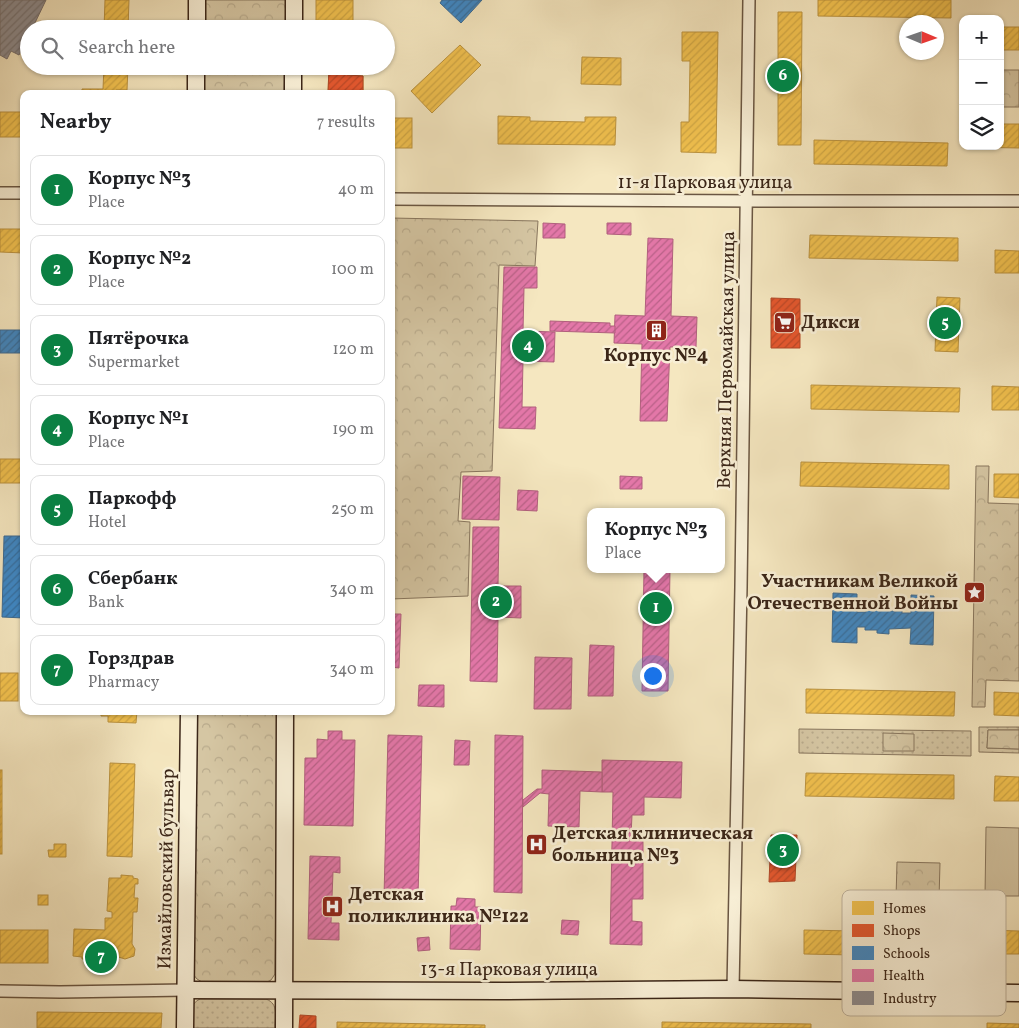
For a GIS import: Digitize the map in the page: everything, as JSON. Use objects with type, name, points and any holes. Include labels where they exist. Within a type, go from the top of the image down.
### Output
[{"type":"street","points":[[197,0],[197,20]]},
{"type":"street","points":[[294,0],[294,20]]},
{"type":"street","name":"Верхняя Первомайская улица","points":[[733,989],[742,550],[749,0]]},
{"type":"street","points":[[196,75],[196,90]]},
{"type":"street","points":[[293,75],[293,90]]},
{"type":"street","points":[[0,193],[20,193]]},
{"type":"street","name":"11-я Парковая улица","points":[[395,198],[1019,201]]},
{"type":"street","name":"Измайловский бульвар","points":[[185,1028],[189,715]]},
{"type":"street","points":[[284,1028],[285,715]]},
{"type":"street","name":"13-я Парковая улица","points":[[0,991],[733,989],[842,991]]},
{"type":"street","name":"13-я Парковая улица","points":[[1006,993],[1019,993]]},
{"type":"green space","points":[[204,0],[286,0],[285,20],[204,20]]},
{"type":"green space","points":[[1004,70],[1019,70],[1019,107],[1004,107]]},
{"type":"green space","points":[[203,75],[285,75],[284,90],[203,90]]},
{"type":"green space","points":[[395,218],[538,221],[535,266],[499,265],[492,471],[461,472],[458,521],[470,522],[468,596],[395,599]]},
{"type":"green space","points":[[976,466],[989,466],[988,503],[1019,504],[1019,681],[986,680],[985,707],[972,707]]},
{"type":"green space","points":[[196,715],[278,715],[275,974],[271,980],[265,983],[202,982],[193,974]]},
{"type":"green space","points":[[979,727],[1019,727],[1019,730],[988,730],[987,748],[1019,749],[1019,753],[979,752]]},
{"type":"green space","points":[[799,729],[971,731],[971,756],[799,753]]},
{"type":"green space","points":[[988,730],[1019,730],[1019,749],[987,748]]},
{"type":"green space","points":[[883,733],[914,734],[914,751],[883,751]]},
{"type":"green space","points":[[986,827],[1019,828],[1019,896],[1006,896],[1006,890],[985,890]]},
{"type":"green space","points":[[897,862],[940,863],[939,890],[896,890]]},
{"type":"green space","points":[[200,999],[266,999],[275,1007],[275,1028],[191,1028],[192,1008],[196,1001]]},
{"type":"building: Homes","points":[[105,0],[129,0],[128,20],[104,20]]},
{"type":"building: Homes","points":[[316,0],[353,0],[353,20],[316,20]]},
{"type":"building: Homes","points":[[818,0],[951,0],[951,18],[944,18],[944,15],[899,15],[899,17],[818,16]]},
{"type":"building: Homes","points":[[778,12],[802,12],[801,145],[778,145]]},
{"type":"building: Homes","points":[[1004,27],[1019,27],[1019,50],[1004,50]]},
{"type":"building: Homes","points":[[682,32],[718,32],[716,153],[681,152],[681,122],[689,122],[690,61],[682,61]]},
{"type":"building: Homes","points":[[460,45],[481,65],[432,113],[411,91]]},
{"type":"building: Homes","points":[[582,57],[621,58],[621,85],[581,84]]},
{"type":"building: Homes","points":[[104,75],[128,75],[127,90],[82,90],[103,89]]},
{"type":"building: Homes","points":[[329,75],[363,76],[363,90],[328,90]]},
{"type":"building: Homes","points":[[0,112],[20,112],[20,137],[0,137]]},
{"type":"building: Homes","points":[[498,116],[530,117],[530,121],[585,122],[585,117],[616,117],[615,145],[498,144]]},
{"type":"building: Homes","points":[[395,118],[412,118],[412,148],[395,148]]},
{"type":"building: Homes","points":[[1004,124],[1019,124],[1019,148],[1004,148]]},
{"type":"building: Homes","points":[[814,140],[948,143],[947,166],[814,164]]},
{"type":"building: Homes","points":[[0,229],[20,229],[20,253],[0,252]]},
{"type":"building: Homes","points":[[810,235],[958,238],[958,261],[809,258]]},
{"type":"building: Homes","points":[[995,250],[1019,251],[1019,273],[995,273]]},
{"type":"building: Homes","points":[[937,297],[960,298],[958,352],[935,351]]},
{"type":"building: Homes","points":[[811,385],[960,388],[959,412],[811,409]]},
{"type":"building: Homes","points":[[992,386],[1019,387],[1019,410],[992,410]]},
{"type":"building: Homes","points":[[0,459],[20,459],[20,483],[0,483]]},
{"type":"building: Homes","points":[[801,462],[949,465],[949,489],[800,486]]},
{"type":"building: Homes","points":[[994,474],[1019,474],[1019,498],[994,497]]},
{"type":"building: Homes","points":[[0,673],[18,673],[18,701],[0,701]]},
{"type":"building: Homes","points":[[806,689],[955,692],[954,716],[806,713]]},
{"type":"building: Homes","points":[[994,692],[1019,693],[1019,716],[994,715]]},
{"type":"building: Homes","points":[[137,715],[136,723],[108,722],[108,716],[101,716]]},
{"type":"building: Homes","points":[[110,763],[135,764],[132,857],[107,856]]},
{"type":"building: Homes","points":[[0,770],[2,770],[2,854],[0,854]]},
{"type":"building: Homes","points":[[806,773],[954,775],[954,799],[805,796]]},
{"type":"building: Homes","points":[[995,776],[1019,777],[1019,801],[994,801]]},
{"type":"building: Homes","points":[[54,844],[66,844],[66,857],[49,857],[48,850],[54,850]]},
{"type":"building: Homes","points":[[121,875],[133,876],[133,878],[138,879],[138,884],[135,884],[134,898],[138,898],[137,912],[133,912],[132,944],[135,949],[134,956],[125,959],[115,956],[115,960],[82,959],[82,957],[73,956],[74,929],[105,930],[105,918],[112,918],[112,912],[107,911],[109,878],[121,878]]},
{"type":"building: Homes","points":[[38,895],[48,895],[48,905],[38,905]]},
{"type":"building: Homes","points":[[0,930],[48,930],[48,963],[0,963]]},
{"type":"building: Homes","points":[[804,930],[842,931],[842,955],[804,954]]},
{"type":"building: Homes","points":[[1006,931],[1019,931],[1019,954],[1006,954]]},
{"type":"building: Homes","points":[[37,1012],[162,1013],[161,1028],[37,1028]]},
{"type":"building: Homes","points":[[337,1022],[485,1025],[485,1028],[337,1028]]},
{"type":"building: Homes","points":[[662,1022],[811,1024],[811,1028],[662,1028]]},
{"type":"building: Homes","points":[[987,1023],[1019,1024],[1019,1028],[987,1028]]},
{"type":"building: Shops","points":[[329,75],[363,76],[363,90],[328,90]]},
{"type":"building: Shops","name":"Дикси","points":[[771,298],[800,299],[800,348],[771,348]]},
{"type":"building: Shops","points":[[771,835],[797,835],[795,881],[769,882]]},
{"type":"building: Shops","points":[[300,1015],[316,1016],[316,1028],[299,1028]]},
{"type":"building: Schools","points":[[442,0],[482,0],[461,23],[440,3]]},
{"type":"building: Schools","points":[[0,330],[20,330],[20,353],[0,353]]},
{"type":"building: Schools","points":[[4,536],[20,536],[20,618],[2,617]]},
{"type":"building: Schools","points":[[833,593],[857,594],[857,612],[878,610],[878,606],[890,606],[890,611],[911,613],[911,595],[934,596],[933,645],[910,644],[911,628],[889,629],[889,634],[877,633],[877,630],[865,630],[865,627],[857,627],[857,643],[832,642]]},
{"type":"building: Health","points":[[543,223],[565,224],[565,238],[543,238]]},
{"type":"building: Health","points":[[607,223],[631,223],[631,235],[607,234]]},
{"type":"building: Health","name":"Корпус №4","points":[[648,238],[673,239],[671,316],[697,317],[696,347],[670,347],[667,421],[640,421],[642,344],[614,343],[615,315],[645,316]]},
{"type":"building: Health","points":[[504,267],[537,267],[537,288],[524,288],[523,331],[555,332],[554,362],[523,361],[522,407],[536,407],[535,429],[499,428]]},
{"type":"building: Health","points":[[550,321],[610,323],[610,326],[615,326],[615,333],[550,331]]},
{"type":"building: Health","points":[[463,476],[500,477],[499,520],[462,519]]},
{"type":"building: Health","points":[[620,476],[642,477],[642,489],[620,489]]},
{"type":"building: Health","points":[[518,490],[538,491],[537,511],[517,510]]},
{"type":"building: Health","points":[[473,527],[499,527],[498,586],[521,586],[521,618],[498,617],[497,682],[470,681]]},
{"type":"building: Health","points":[[644,573],[670,573],[668,691],[642,691]]},
{"type":"building: Health","points":[[395,614],[401,614],[399,668],[395,668]]},
{"type":"building: Health","points":[[590,645],[614,646],[613,696],[588,696]]},
{"type":"building: Health","points":[[535,657],[572,658],[571,709],[534,709]]},
{"type":"building: Health","points":[[419,685],[444,685],[444,707],[418,706]]},
{"type":"building: Health","points":[[328,731],[342,731],[342,740],[355,740],[353,826],[304,825],[305,758],[317,758],[317,739],[328,740]]},
{"type":"building: Health","points":[[388,735],[422,736],[418,898],[384,897]]},
{"type":"building: Health","points":[[495,735],[523,736],[522,893],[494,892]]},
{"type":"building: Health","points":[[455,740],[470,741],[469,765],[454,765]]},
{"type":"building: Health","points":[[602,760],[682,762],[681,798],[644,797],[644,815],[632,815],[631,836],[643,836],[643,899],[632,899],[632,921],[642,922],[642,945],[610,944],[613,792],[602,792]]},
{"type":"building: Health","points":[[542,770],[602,772],[602,792],[580,791],[579,827],[548,826],[549,794],[540,793],[523,807],[523,800],[537,789],[542,789]]},
{"type":"building: Health","name":"Детская поликлиника №122","points":[[310,856],[340,857],[340,873],[333,872],[331,923],[339,923],[339,940],[308,939]]},
{"type":"building: Health","points":[[457,898],[475,899],[475,907],[481,907],[480,950],[450,949],[451,906],[456,906]]},
{"type":"building: Health","points":[[562,920],[579,921],[578,935],[561,934]]},
{"type":"building: Health","points":[[429,937],[430,950],[418,951],[417,938]]},
{"type":"building: Industry","points":[[0,0],[46,0],[36,20],[20,20],[19,55],[11,51],[7,59],[0,55]]},
{"type":"place","name":"Сбербанк","points":[[783,76]]},
{"type":"place","name":"Дикси","points":[[785,323]]},
{"type":"place","name":"Паркофф","points":[[945,323]]},
{"type":"place","name":"Корпус №4","points":[[656,330]]},
{"type":"place","name":"Корпус №1","points":[[528,346]]},
{"type":"place","name":"Участникам Великой Отечественной Войны","points":[[974,593]]},
{"type":"place","name":"Корпус №2","points":[[496,602]]},
{"type":"place","name":"Корпус №3","points":[[656,608]]},
{"type":"place","name":"Детская клиническая больница №3","points":[[536,845]]},
{"type":"place","name":"Пятёрочка","points":[[783,850]]},
{"type":"place","name":"Детская поликлиника №122","points":[[332,906]]},
{"type":"place","name":"Горздрав","points":[[101,957]]}]
